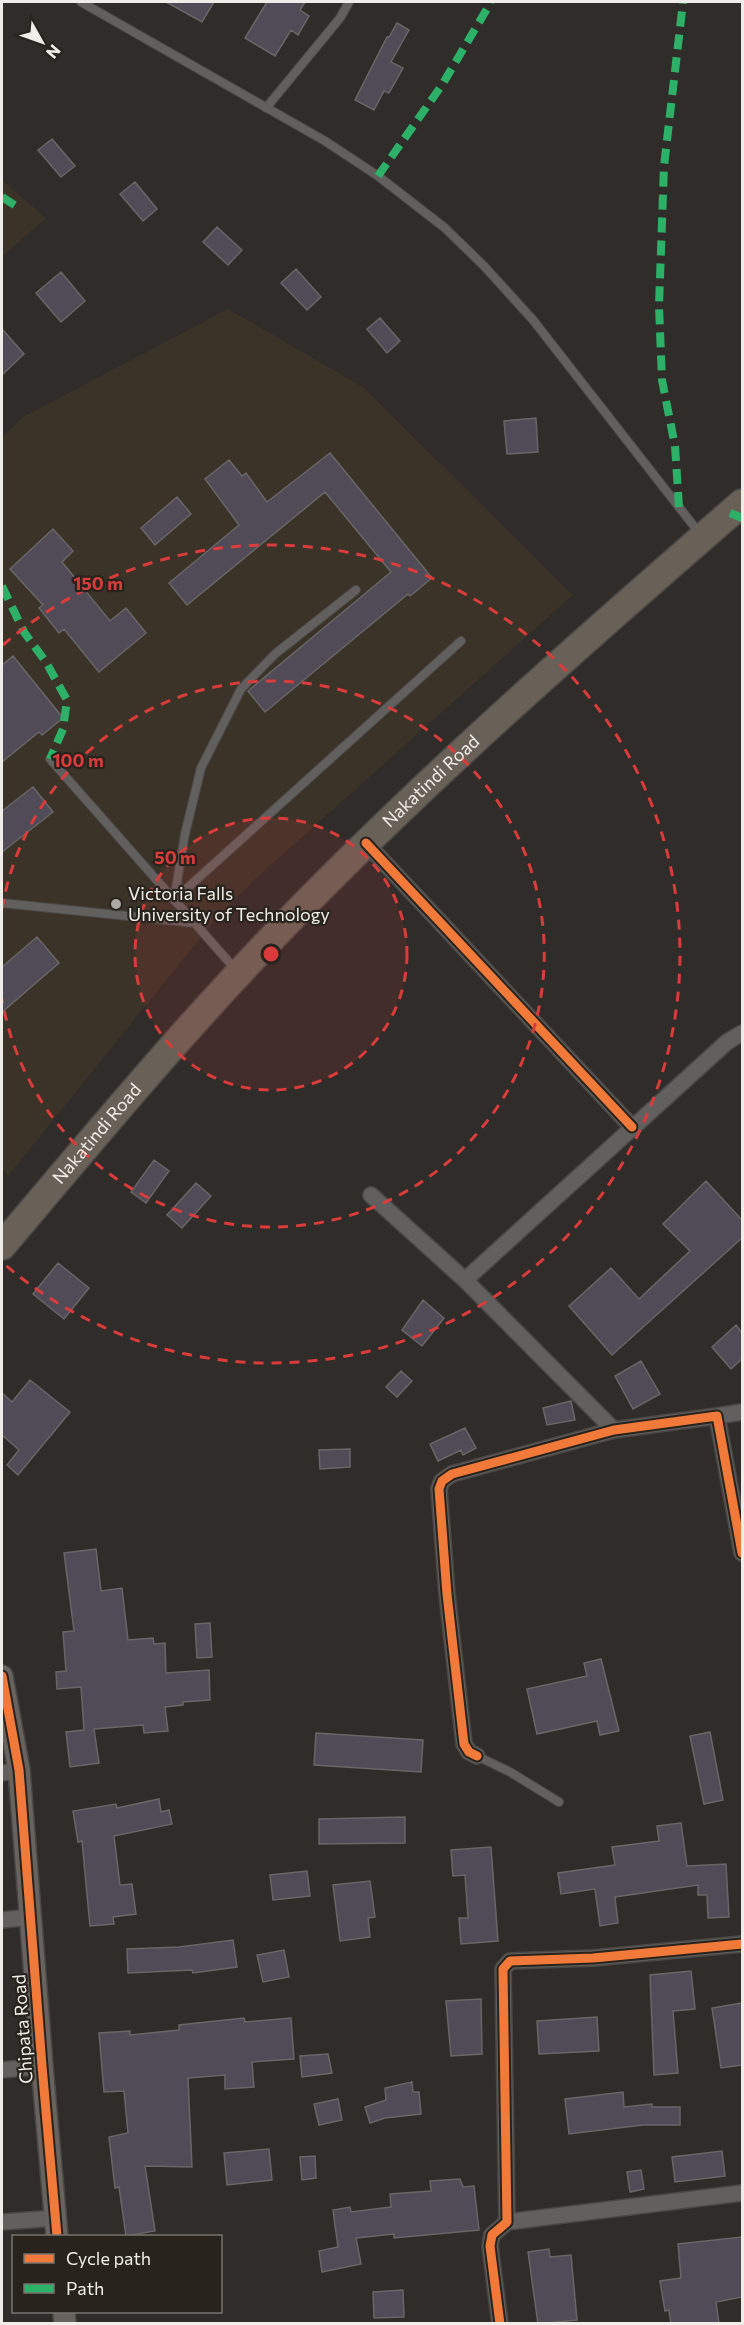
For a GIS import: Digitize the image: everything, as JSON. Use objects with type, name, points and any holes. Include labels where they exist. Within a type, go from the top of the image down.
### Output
[{"type":"highway","name":"Nakatindi Road","points":[[2,1246],[85,1148],[239,974],[366,843],[539,682],[742,503]]},
{"type":"street","points":[[366,843],[632,1127]]},
{"type":"street","points":[[465,1280],[727,1042],[742,1033]]},
{"type":"street","points":[[370,1196],[465,1280],[614,1431]]},
{"type":"street","points":[[477,1756],[470,1752],[464,1744],[447,1594],[439,1489],[442,1481],[453,1474],[614,1431],[742,1412]]},
{"type":"street","points":[[717,1416],[742,1553]]},
{"type":"street","name":"Chipata Road","points":[[2,1676],[10,1772],[31,1917],[57,2227]]},
{"type":"street","points":[[2,1920],[31,1917]]},
{"type":"street","points":[[507,2222],[502,1972],[506,1965],[510,1961],[593,1958],[742,1944]]},
{"type":"street","points":[[2,2070],[42,2066]]},
{"type":"street","points":[[500,2324],[490,2246],[492,2235],[507,2222],[742,2193]]},
{"type":"street","points":[[2,2222],[57,2227]]},
{"type":"lane","points":[[81,2],[325,141],[378,176],[445,228],[484,266],[533,320],[702,537]]},
{"type":"lane","points":[[266,108],[340,18],[350,2]]},
{"type":"lane","points":[[174,900],[185,834],[201,768],[241,689],[275,654],[356,590]]},
{"type":"lane","points":[[174,900],[461,641]]},
{"type":"lane","points":[[50,759],[239,974]]},
{"type":"lane","points":[[2,903],[195,924]]},
{"type":"lane","points":[[477,1756],[510,1772],[560,1802]]},
{"type":"shaded area","points":[[2,180],[46,218],[2,257]]},
{"type":"shaded area","points":[[228,309],[363,387],[573,595],[253,881],[209,927],[8,1176],[2,1168],[2,437],[23,417]]},
{"type":"building","points":[[166,2],[214,2],[202,22]]},
{"type":"building","points":[[267,2],[305,2],[300,10],[309,16],[298,35],[291,30],[275,56],[245,38]]},
{"type":"building","points":[[397,23],[409,30],[391,62],[403,68],[389,93],[384,91],[374,110],[355,100],[387,37]]},
{"type":"building","points":[[52,139],[75,166],[61,177],[38,150]]},
{"type":"building","points":[[135,182],[157,209],[143,221],[120,194]]},
{"type":"building","points":[[217,227],[242,250],[228,265],[203,242]]},
{"type":"building","points":[[296,269],[321,297],[307,310],[281,283]]},
{"type":"building","points":[[61,272],[85,301],[61,322],[36,293]]},
{"type":"building","points":[[380,318],[400,341],[387,353],[367,329]]},
{"type":"building","points":[[2,329],[24,354],[2,375]]},
{"type":"building","points":[[536,418],[538,452],[507,454],[504,421]]},
{"type":"building","points":[[330,453],[432,578],[410,596],[408,594],[265,712],[248,691],[391,572],[325,492],[187,605],[169,583],[239,525],[205,479],[229,460],[242,476],[246,473],[267,502]]},
{"type":"building","points":[[177,497],[191,514],[155,545],[141,528]]},
{"type":"building","points":[[53,529],[73,551],[62,562],[110,621],[126,608],[146,633],[99,672],[64,629],[59,633],[39,608],[43,605],[10,569]]},
{"type":"building","points":[[13,656],[63,718],[42,735],[39,732],[2,762],[2,665]]},
{"type":"building","points":[[33,787],[53,812],[2,852],[2,811]]},
{"type":"building","points":[[37,937],[59,963],[2,1012],[2,967]]},
{"type":"building","points":[[154,1160],[169,1171],[146,1203],[131,1192]]},
{"type":"building","points":[[706,1181],[742,1220],[742,1238],[612,1355],[569,1306],[611,1268],[639,1299],[690,1251],[663,1224]]},
{"type":"building","points":[[196,1183],[211,1196],[182,1228],[167,1215]]},
{"type":"building","points":[[58,1263],[89,1288],[64,1319],[33,1294]]},
{"type":"building","points":[[423,1300],[444,1318],[422,1346],[402,1330]]},
{"type":"building","points":[[736,1325],[742,1333],[742,1359],[731,1369],[712,1347]]},
{"type":"building","points":[[641,1361],[660,1394],[633,1409],[615,1376]]},
{"type":"building","points":[[401,1371],[412,1381],[397,1397],[386,1387]]},
{"type":"building","points":[[30,1380],[70,1412],[18,1475],[7,1465],[19,1450],[2,1435],[2,1393],[12,1402]]},
{"type":"building","points":[[571,1401],[575,1420],[547,1425],[543,1408]]},
{"type":"building","points":[[465,1428],[476,1448],[463,1455],[461,1450],[438,1461],[430,1444]]},
{"type":"building","points":[[350,1449],[350,1467],[320,1469],[319,1450]]},
{"type":"building","points":[[96,1549],[101,1591],[122,1588],[128,1640],[153,1638],[154,1644],[165,1643],[166,1673],[209,1670],[210,1700],[183,1702],[183,1705],[165,1707],[168,1731],[144,1733],[143,1725],[94,1729],[99,1763],[70,1767],[66,1732],[84,1730],[81,1687],[57,1689],[56,1672],[66,1671],[63,1632],[74,1631],[64,1553]]},
{"type":"building","points":[[210,1623],[212,1657],[197,1658],[195,1624]]},
{"type":"building","points":[[601,1659],[619,1731],[600,1735],[597,1721],[537,1734],[527,1689],[587,1676],[584,1663]]},
{"type":"building","points":[[710,1732],[723,1800],[704,1804],[690,1736]]},
{"type":"building","points":[[316,1733],[423,1740],[421,1772],[314,1765]]},
{"type":"building","points":[[159,1799],[161,1812],[169,1810],[172,1824],[114,1836],[120,1885],[132,1884],[136,1914],[113,1917],[114,1924],[90,1926],[82,1841],[78,1842],[73,1811],[116,1804],[117,1808]]},
{"type":"building","points":[[405,1817],[405,1843],[319,1844],[319,1819]]},
{"type":"building","points":[[681,1823],[687,1866],[726,1864],[729,1917],[708,1918],[707,1895],[698,1895],[698,1885],[615,1897],[618,1923],[600,1926],[595,1889],[561,1894],[558,1873],[615,1865],[612,1847],[659,1841],[657,1826]]},
{"type":"building","points":[[491,1847],[498,1941],[461,1944],[459,1918],[468,1918],[465,1875],[453,1876],[451,1850]]},
{"type":"building","points":[[307,1871],[310,1896],[273,1900],[270,1875]]},
{"type":"building","points":[[370,1881],[375,1917],[368,1918],[370,1937],[340,1941],[333,1885]]},
{"type":"building","points":[[233,1940],[237,1967],[193,1973],[192,1970],[128,1973],[127,1949],[179,1947]]},
{"type":"building","points":[[284,1950],[289,1977],[263,1982],[257,1955]]},
{"type":"building","points":[[691,1971],[695,2009],[673,2011],[678,2073],[654,2075],[650,1975]]},
{"type":"building","points":[[481,1999],[482,2054],[451,2056],[446,2001]]},
{"type":"building","points":[[742,2003],[742,2065],[721,2068],[712,2008]]},
{"type":"building","points":[[597,2017],[599,2051],[539,2054],[537,2021]]},
{"type":"building","points":[[244,2018],[245,2022],[291,2018],[294,2059],[252,2062],[254,2087],[225,2089],[225,2075],[188,2078],[192,2167],[145,2166],[155,2231],[126,2235],[119,2187],[115,2188],[109,2137],[128,2133],[124,2091],[104,2092],[99,2033],[130,2031],[130,2035],[179,2030],[179,2025]]},
{"type":"building","points":[[328,2054],[332,2073],[302,2077],[300,2056]]},
{"type":"building","points":[[412,2082],[413,2092],[419,2092],[421,2114],[385,2118],[370,2123],[365,2107],[386,2100],[385,2088]]},
{"type":"building","points":[[623,2092],[624,2107],[652,2104],[652,2107],[680,2107],[680,2125],[643,2125],[569,2134],[565,2099]]},
{"type":"building","points":[[338,2099],[342,2120],[319,2125],[314,2104]]},
{"type":"building","points":[[269,2149],[272,2180],[227,2185],[224,2153]]},
{"type":"building","points":[[722,2151],[725,2176],[675,2182],[672,2157]]},
{"type":"building","points":[[315,2156],[316,2178],[302,2180],[300,2157]]},
{"type":"building","points":[[641,2170],[644,2189],[630,2192],[627,2172]]},
{"type":"building","points":[[460,2179],[463,2187],[474,2186],[479,2230],[394,2238],[394,2234],[356,2238],[361,2264],[322,2272],[319,2251],[338,2247],[333,2210],[350,2207],[351,2212],[391,2207],[390,2194],[431,2191],[430,2181]]},
{"type":"building","points":[[742,2237],[742,2297],[716,2302],[719,2324],[671,2324],[669,2310],[665,2311],[660,2281],[681,2278],[678,2244]]},
{"type":"building","points":[[549,2249],[550,2257],[571,2255],[577,2320],[538,2324],[528,2252]]},
{"type":"building","points":[[403,2290],[404,2317],[374,2318],[373,2292]]},
{"type":"marked path","points":[[378,176],[442,85],[491,2]]},
{"type":"marked path","points":[[679,507],[675,446],[662,380],[659,306],[664,166],[683,2]]},
{"type":"marked path","points":[[2,197],[21,209]]},
{"type":"marked path","points":[[730,513],[742,518]]},
{"type":"marked path","points":[[2,586],[24,632],[46,662],[67,700],[63,729],[50,759]]},
{"type":"cycle path","points":[[366,843],[632,1127]]},
{"type":"cycle path","points":[[477,1756],[469,1752],[464,1744],[447,1594],[439,1489],[442,1481],[452,1474],[614,1430],[717,1416],[742,1553]]},
{"type":"cycle path","points":[[2,1676],[19,1770],[57,2235]]},
{"type":"cycle path","points":[[500,2324],[490,2246],[492,2235],[507,2222],[503,1969],[510,1961],[593,1958],[742,1944]]},
{"type":"place","name":"Victoria Falls University of Technology","points":[[116,904]]}]
